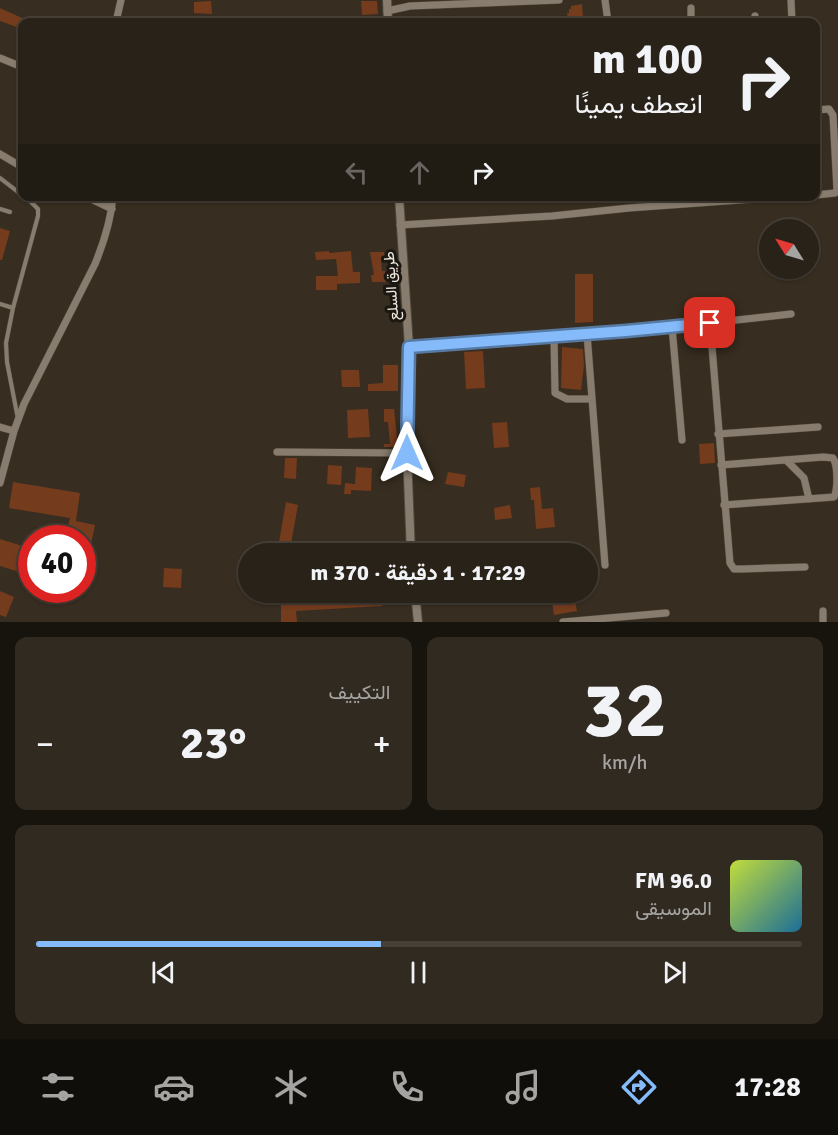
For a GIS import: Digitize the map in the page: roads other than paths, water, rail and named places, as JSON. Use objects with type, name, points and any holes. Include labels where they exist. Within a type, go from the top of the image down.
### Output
[{"type":"street","points":[[117,18],[121,0],[127,0]]},
{"type":"street","points":[[387,0],[388,18]]},
{"type":"street","points":[[387,11],[410,6],[559,0]]},
{"type":"street","points":[[605,0],[607,18]]},
{"type":"street","points":[[791,0],[792,18]]},
{"type":"street","points":[[691,8],[691,18]]},
{"type":"street","points":[[0,58],[18,65]]},
{"type":"street","points":[[820,110],[829,110],[833,113],[837,190],[835,193],[820,195]]},
{"type":"street","points":[[0,154],[18,165]]},
{"type":"street","points":[[95,201],[112,209]]},
{"type":"street","points":[[0,483],[18,420],[105,240],[113,201]]},
{"type":"street","name":"طريق السلع","points":[[399,201],[409,347],[407,453],[411,543]]},
{"type":"street","points":[[400,225],[552,216],[726,201]]},
{"type":"street","points":[[409,347],[672,327],[791,314]]},
{"type":"street","points":[[710,323],[730,563],[734,569],[805,567]]},
{"type":"street","points":[[672,327],[681,440]]},
{"type":"street","points":[[587,334],[604,565]]},
{"type":"street","points":[[554,337],[555,393],[567,399],[592,399]]},
{"type":"street","points":[[0,427],[14,431]]},
{"type":"street","points":[[718,434],[818,427]]},
{"type":"street","points":[[277,452],[407,453]]},
{"type":"street","points":[[721,465],[823,457],[833,458],[837,463],[837,495],[834,497],[724,505]]},
{"type":"street","points":[[786,460],[804,478],[808,499]]},
{"type":"street","points":[[416,603],[418,622]]},
{"type":"street","points":[[823,611],[823,622]]},
{"type":"street","points":[[563,622],[666,613]]},
{"type":"lane","points":[[0,178],[18,192]]},
{"type":"lane","points":[[18,420],[6,343],[13,308],[38,222],[38,209],[29,201]]},
{"type":"lane","points":[[0,209],[10,212]]},
{"type":"lane","points":[[0,304],[13,308]]}]
